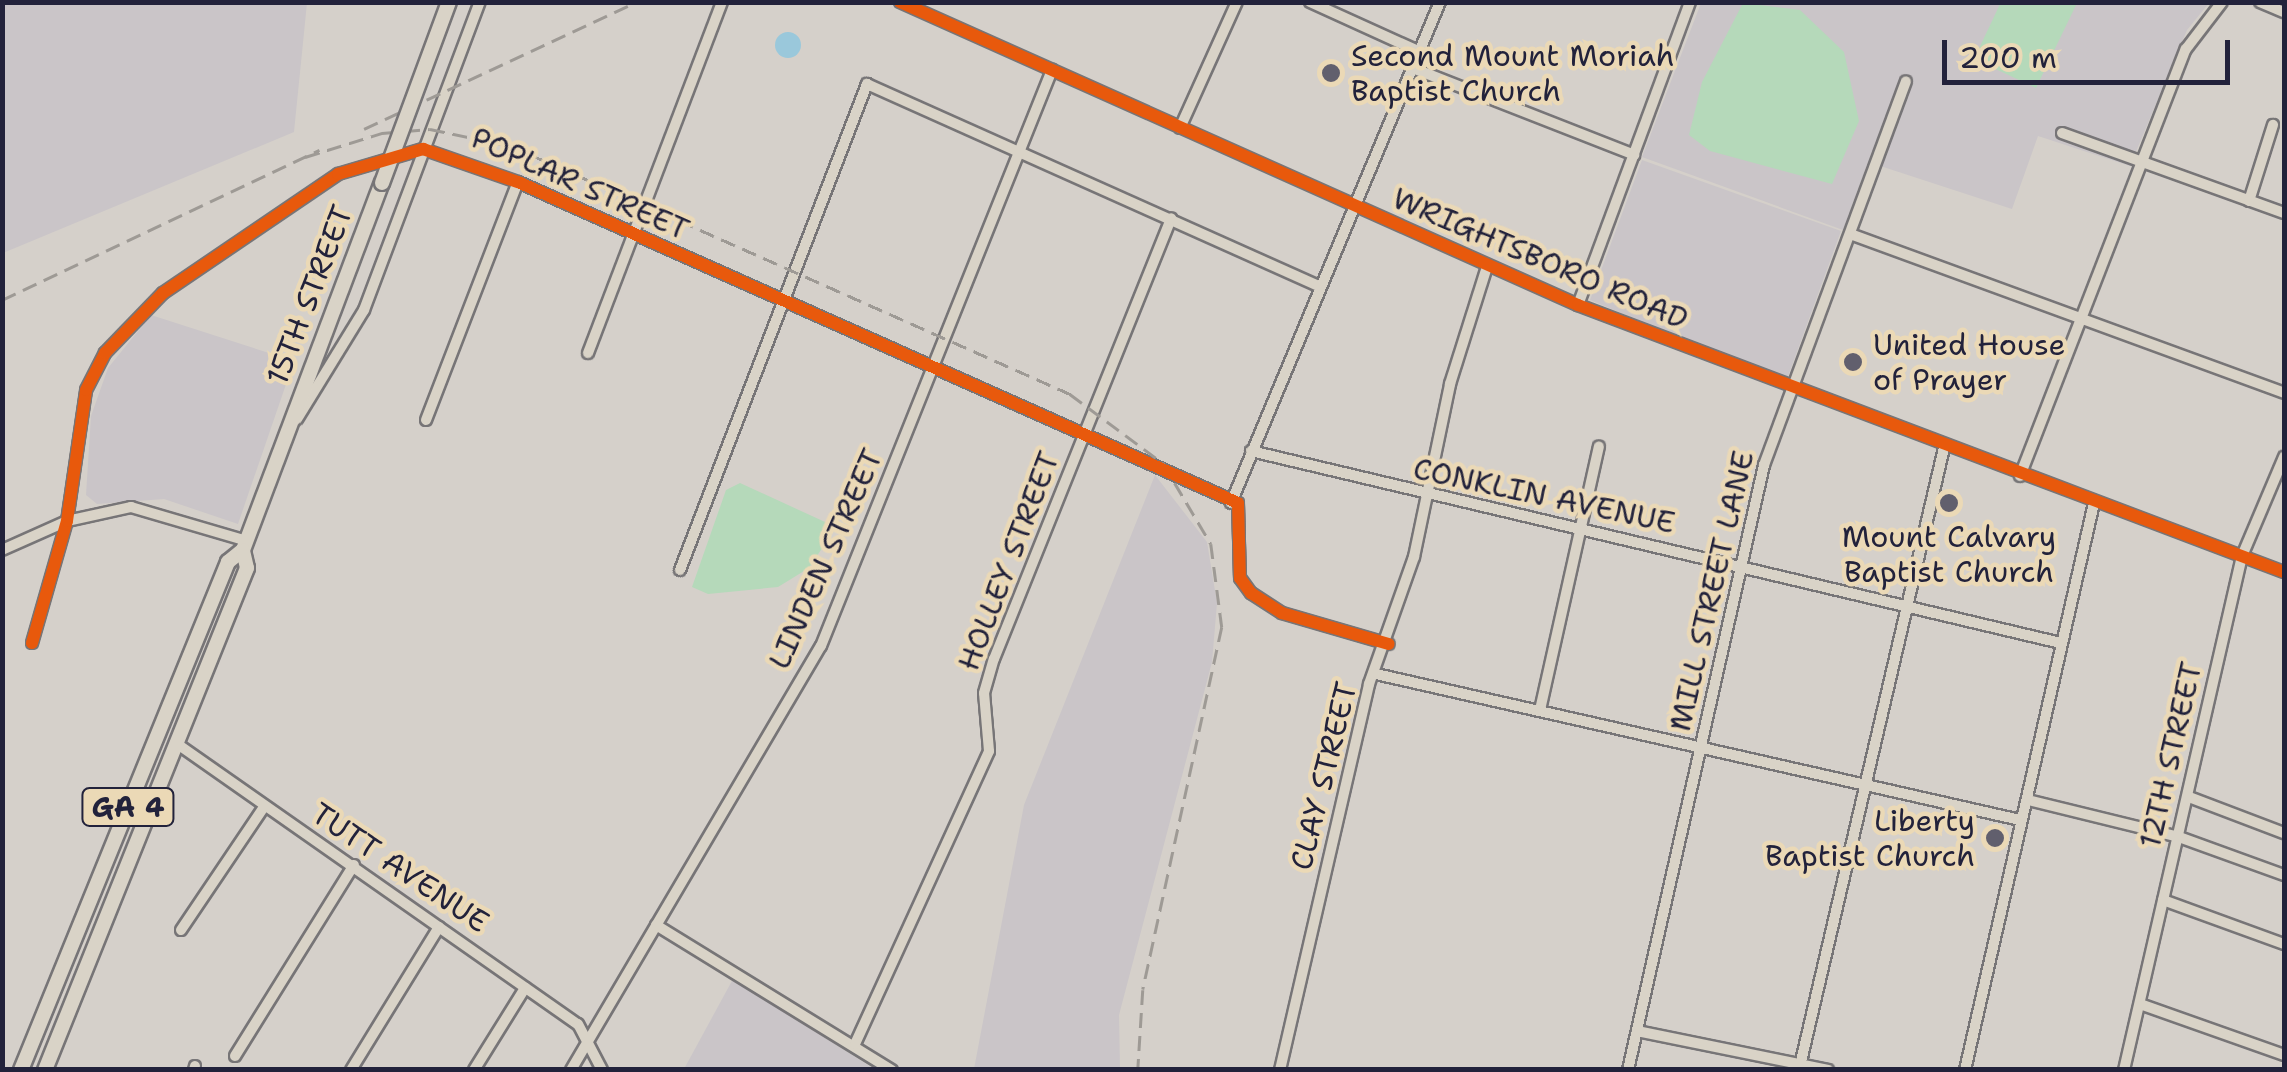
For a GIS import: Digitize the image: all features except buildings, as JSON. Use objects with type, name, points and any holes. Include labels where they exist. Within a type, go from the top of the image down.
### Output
[{"type":"main road","name":"15TH STREET","points":[[45,1070],[247,568],[245,546],[449,2]]},
{"type":"main road","name":"15TH STREET","points":[[21,1070],[228,562],[245,546]]},
{"type":"street","points":[[288,432],[364,310],[480,2]]},
{"type":"street","points":[[588,353],[722,2]]},
{"type":"street","name":"WRIGHTSBORO ROAD","points":[[900,2],[1578,305],[1793,393],[2284,572]]},
{"type":"street","points":[[1180,128],[1237,2]]},
{"type":"street","points":[[1310,2],[1418,51]]},
{"type":"street","points":[[1389,644],[1282,613],[1251,593],[1240,578],[1242,508],[1231,503],[1349,202],[1440,2]]},
{"type":"street","points":[[2020,476],[2139,162],[2198,25],[2222,2]]},
{"type":"street","points":[[2260,2],[2284,12]]},
{"type":"street","points":[[1578,305],[1690,3]]},
{"type":"street","points":[[1410,66],[1634,155]]},
{"type":"street","name":"LINDEN STREET","points":[[571,1070],[821,646],[936,370],[1052,70]]},
{"type":"street","name":"MILL STREET LANE","points":[[1628,1070],[1764,465],[1853,235],[1906,81]]},
{"type":"street","points":[[680,570],[788,302],[867,84],[1022,147],[1317,284]]},
{"type":"street","points":[[2249,201],[2273,124]]},
{"type":"street","points":[[2062,134],[2284,213]]},
{"type":"street","name":"POPLAR STREET","points":[[32,643],[67,521],[86,390],[132,320],[338,174],[423,148],[518,182],[1231,503]]},
{"type":"street","points":[[426,420],[518,182]]},
{"type":"street","name":"HOLLEY STREET","points":[[855,1044],[989,751],[984,692],[994,659],[1171,218]]},
{"type":"street","points":[[1853,235],[2284,394]]},
{"type":"street","name":"CLAY STREET","points":[[1280,1070],[1376,674],[1389,644],[1487,267]]},
{"type":"street","points":[[1540,710],[1599,447]]},
{"type":"street","points":[[1800,1067],[1944,448]]},
{"type":"street","name":"CONKLIN AVENUE","points":[[1251,451],[1425,497],[1581,528],[2061,643]]},
{"type":"street","name":"12TH STREET","points":[[2124,1070],[2242,556],[2284,456]]},
{"type":"street","points":[[1965,1070],[2094,502]]},
{"type":"street","points":[[2,550],[67,521],[131,507],[245,546]]},
{"type":"street","points":[[1376,674],[2020,820]]},
{"type":"street","name":"TUTT AVENUE","points":[[176,744],[439,926],[588,1041]]},
{"type":"street","points":[[2188,798],[2284,833]]},
{"type":"street","points":[[2028,800],[2180,836],[2284,875]]},
{"type":"street","points":[[181,930],[264,807]]},
{"type":"street","points":[[235,1056],[354,865]]},
{"type":"street","points":[[2163,900],[2284,944]]},
{"type":"street","points":[[656,925],[892,1070]]},
{"type":"street","points":[[352,1070],[439,926]]},
{"type":"street","points":[[474,1070],[524,988]]},
{"type":"street","points":[[2140,1004],[2284,1055]]},
{"type":"street","points":[[1637,1030],[1828,1070]]},
{"type":"street","points":[[588,1041],[602,1070]]},
{"type":"shaded area","points":[[2,3],[307,3],[294,132],[3,253]]},
{"type":"shaded area","points":[[1701,3],[2209,3],[2187,30],[2130,166],[2038,136],[2012,209],[1868,162],[1843,230],[1642,157]]},
{"type":"shaded area","points":[[1642,160],[1841,231],[1786,382],[1590,300]]},
{"type":"shaded area","points":[[151,315],[294,361],[238,524],[164,499],[97,504],[86,495],[91,416],[108,368]]},
{"type":"shaded area","points":[[1155,475],[1207,542],[1217,603],[1212,662],[1119,1015],[1120,1069],[974,1069],[1024,805]]},
{"type":"shaded area","points":[[733,979],[874,1069],[684,1069]]},
{"type":"green space","points":[[2001,2],[2077,3],[2036,88],[1974,59]]},
{"type":"green space","points":[[1743,3],[1800,10],[1844,52],[1859,121],[1832,184],[1710,151],[1689,135],[1702,82]]},
{"type":"green space","points":[[740,483],[836,527],[809,568],[778,587],[708,594],[692,587],[726,490]]},
{"type":"water","points":[[788,32],[797,36],[801,45],[797,54],[788,58],[779,54],[775,45],[779,36]]},
{"type":"railway","points":[[364,129],[636,2]]},
{"type":"railway","points":[[305,157],[382,133],[430,129],[511,146],[1070,394],[1163,463],[1211,544],[1222,627],[1143,990],[1138,1070]]},
{"type":"railway","points":[[2,300],[319,150]]},
{"type":"cycle path","points":[[900,2],[1578,305],[2284,572]]},
{"type":"cycle path","points":[[32,643],[67,521],[86,390],[105,353],[163,293],[338,174],[423,149],[518,182],[1238,503],[1240,578],[1251,593],[1282,613],[1389,644]]},
{"type":"place","name":"Second Mount Moriah Baptist Church","points":[[1331,73]]},
{"type":"place","name":"United House of Prayer","points":[[1853,362]]},
{"type":"place","name":"Mount Calvary Baptist Church","points":[[1949,503]]},
{"type":"place","name":"Liberty Baptist Church","points":[[1995,838]]}]
